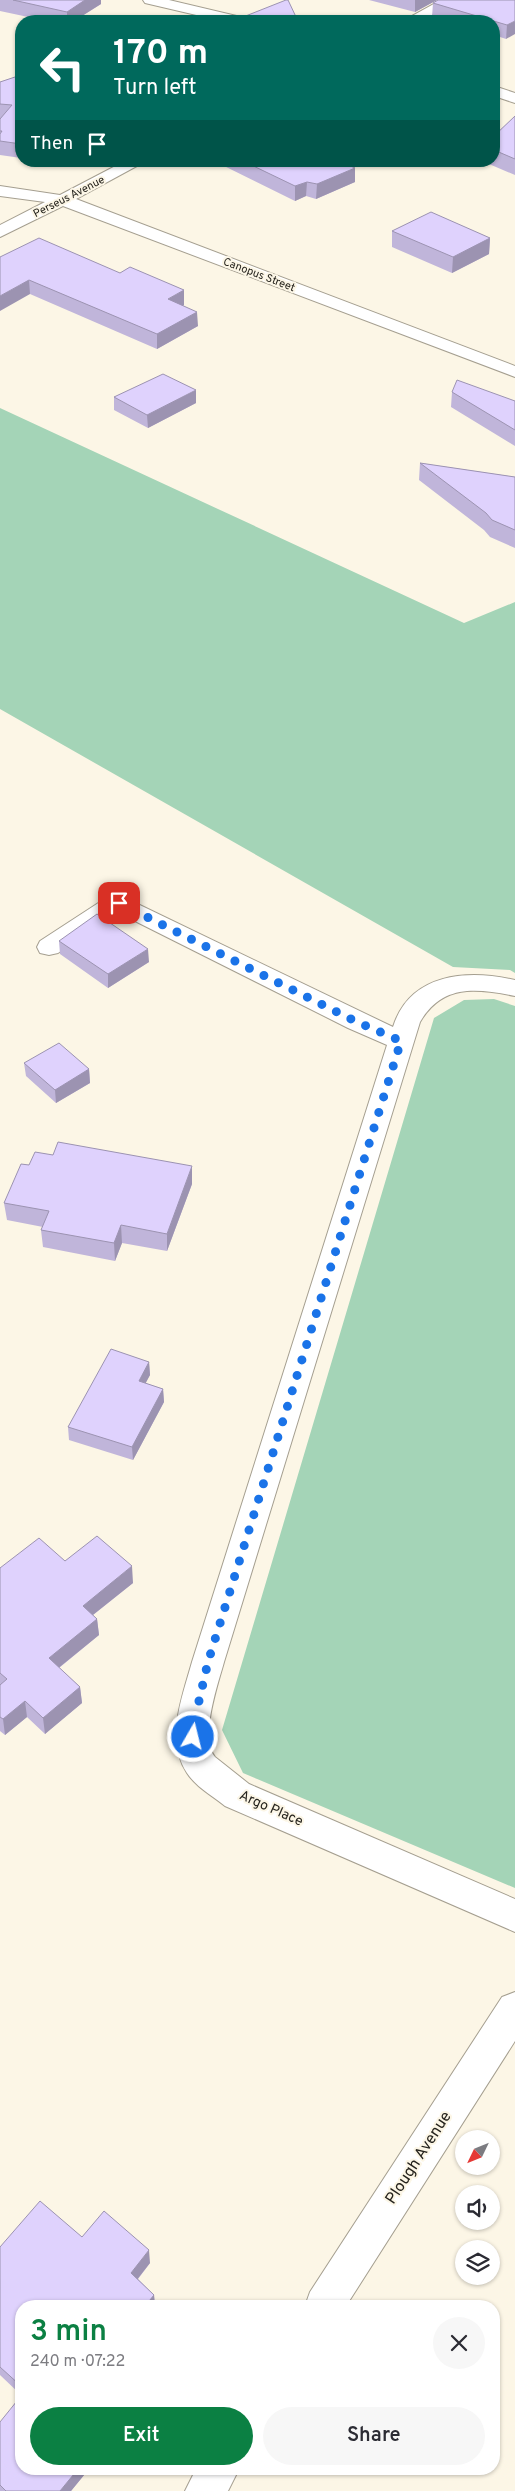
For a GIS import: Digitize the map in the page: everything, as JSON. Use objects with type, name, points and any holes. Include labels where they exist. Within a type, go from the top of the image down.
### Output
[{"type":"street","points":[[150,0],[214,15]]},
{"type":"street","points":[[422,15],[452,0]]},
{"type":"street","points":[[500,93],[515,98]]},
{"type":"street","name":"Perseus Avenue","points":[[0,232],[126,167]]},
{"type":"street","name":"Canopus Street","points":[[0,191],[63,200],[515,372]]},
{"type":"street","points":[[48,947],[114,904],[119,903],[357,1022],[401,1041]]},
{"type":"street","name":"Argo Place","points":[[515,988],[492,982],[447,986],[425,997],[407,1022],[208,1662],[193,1727],[193,1747],[197,1762],[214,1778],[237,1795],[515,1916]]},
{"type":"street","name":"Plough Avenue","points":[[328,2300],[515,2009]]},
{"type":"street","points":[[205,2491],[215,2475]]},
{"type":"green space","points":[[0,408],[464,623],[515,602],[515,973],[510,970],[453,967],[0,709]]},
{"type":"green space","points":[[494,999],[515,1006],[515,1888],[243,1773],[222,1730],[434,1018],[464,1000]]},
{"type":"building","points":[[13,0],[85,0],[67,12]]},
{"type":"building","points":[[288,0],[295,15],[248,15]]},
{"type":"building","points":[[438,0],[515,0],[515,21],[507,25],[500,23],[500,15],[473,15],[433,3]]},
{"type":"building","points":[[15,77],[15,143],[0,141],[2,131],[0,131],[0,119],[12,105],[0,104],[0,82]]},
{"type":"building","points":[[515,116],[515,159],[500,153],[500,130]]},
{"type":"building","points":[[255,167],[355,168],[317,184],[307,182],[295,186]]},
{"type":"building","points":[[431,212],[490,238],[453,257],[392,231]]},
{"type":"building","points":[[39,238],[120,273],[130,267],[184,290],[168,299],[197,312],[157,334],[29,280],[0,296],[0,257]]},
{"type":"building","points":[[163,374],[196,390],[147,415],[114,397]]},
{"type":"building","points":[[457,380],[515,401],[515,430],[452,392]]},
{"type":"building","points":[[420,463],[515,477],[515,530],[492,520],[486,513]]},
{"type":"building","points":[[97,914],[148,949],[108,974],[59,941]]},
{"type":"building","points":[[59,1043],[89,1069],[55,1090],[24,1063]]},
{"type":"building","points":[[58,1142],[192,1166],[167,1234],[121,1225],[114,1243],[41,1230],[49,1211],[4,1203],[21,1164],[29,1165],[35,1152],[53,1155]]},
{"type":"building","points":[[111,1349],[149,1362],[139,1381],[163,1389],[132,1447],[68,1427]]},
{"type":"building","points":[[97,1536],[132,1566],[83,1606],[97,1619],[49,1658],[80,1687],[43,1718],[25,1701],[3,1719],[0,1717],[0,1685],[7,1679],[0,1673],[0,1568],[39,1538],[65,1561]]},
{"type":"building","points":[[40,2201],[82,2237],[104,2211],[149,2250],[131,2273],[154,2295],[150,2300],[15,2300],[15,2381],[0,2367],[0,2247]]},
{"type":"building","points":[[15,2403],[15,2475],[73,2475],[60,2491],[6,2491],[0,2485],[0,2422]]},
{"type":"route","points":[[119,903],[357,1022],[401,1041],[208,1662],[193,1727],[193,1737]]}]
